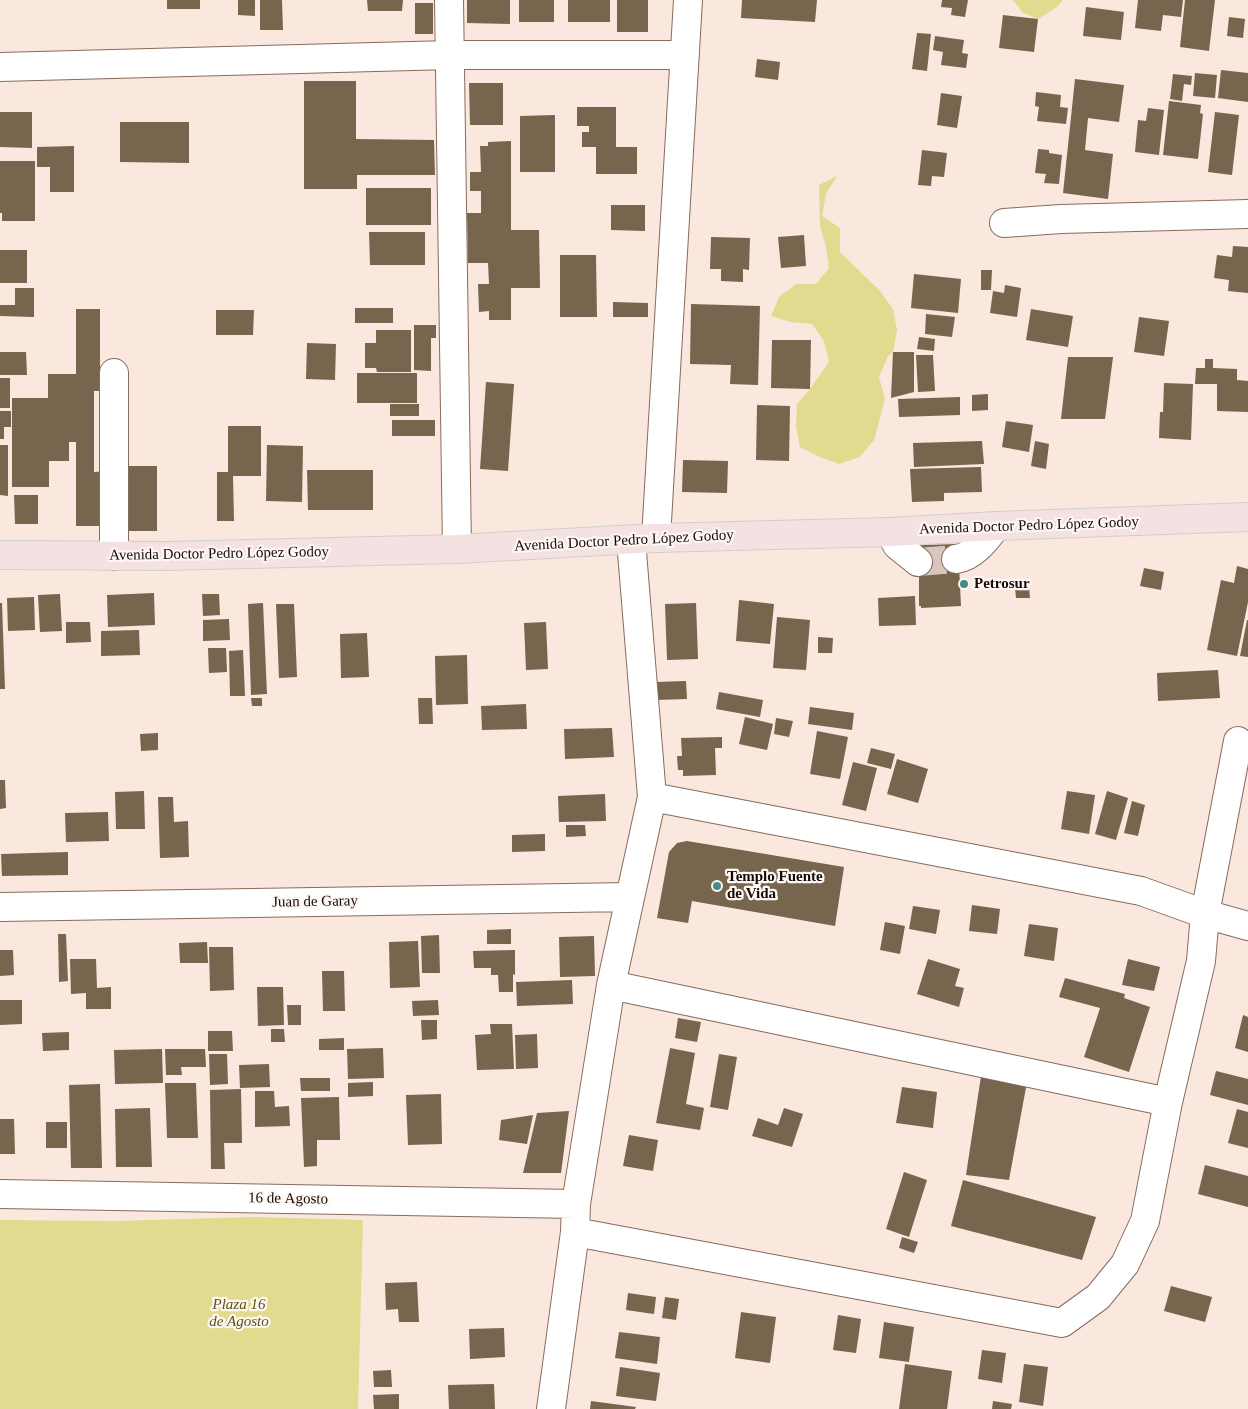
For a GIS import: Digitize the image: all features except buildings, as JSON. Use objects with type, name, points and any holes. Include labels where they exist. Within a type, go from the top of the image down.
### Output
[{"type":"main road","name":"Avenida Doctor Pedro López Godoy","points":[[0,555],[167,556],[457,549],[644,539],[890,532],[996,526],[1248,517]]},
{"type":"street","points":[[449,0],[457,549]]},
{"type":"street","points":[[550,1409],[575,1232],[576,1204],[611,985],[652,797],[644,539],[685,56],[688,0]]},
{"type":"street","points":[[0,66],[450,55],[685,56]]},
{"type":"street","points":[[1004,223],[1061,219],[1248,214]]},
{"type":"street","points":[[114,373],[114,556]]},
{"type":"street","points":[[956,559],[962,559],[984,543],[996,526]]},
{"type":"street","points":[[890,532],[898,545],[918,562]]},
{"type":"street","points":[[575,1232],[1062,1323],[1098,1297],[1125,1264],[1145,1221],[1168,1102],[1201,961],[1205,914],[1238,740]]},
{"type":"street","points":[[652,797],[1140,891],[1205,914],[1248,926]]},
{"type":"street","name":"Juan de Garay","points":[[0,906],[630,897]]},
{"type":"street","points":[[611,985],[1168,1102]]},
{"type":"street","name":"16 de Agosto","points":[[0,1194],[576,1204]]},
{"type":"green space","points":[[1013,0],[1063,0],[1057,7],[1038,19],[1023,13]]},
{"type":"green space","points":[[837,176],[826,194],[822,216],[840,228],[840,252],[880,291],[893,309],[897,330],[893,352],[888,356],[879,377],[885,399],[874,440],[860,457],[839,464],[800,447],[796,426],[797,404],[829,362],[824,341],[812,324],[791,322],[771,316],[779,297],[796,284],[816,284],[829,268],[820,226],[819,185]]},
{"type":"green space","name":"Plaza 16 de Agosto","points":[[253,1217],[363,1220],[358,1409],[0,1409],[0,1220],[115,1221]]},
{"type":"tunnel","points":[[918,562],[956,559]]},
{"type":"place","name":"Petrosur","points":[[964,584]]},
{"type":"place","name":"Templo Fuente de Vida","points":[[717,886]]}]
